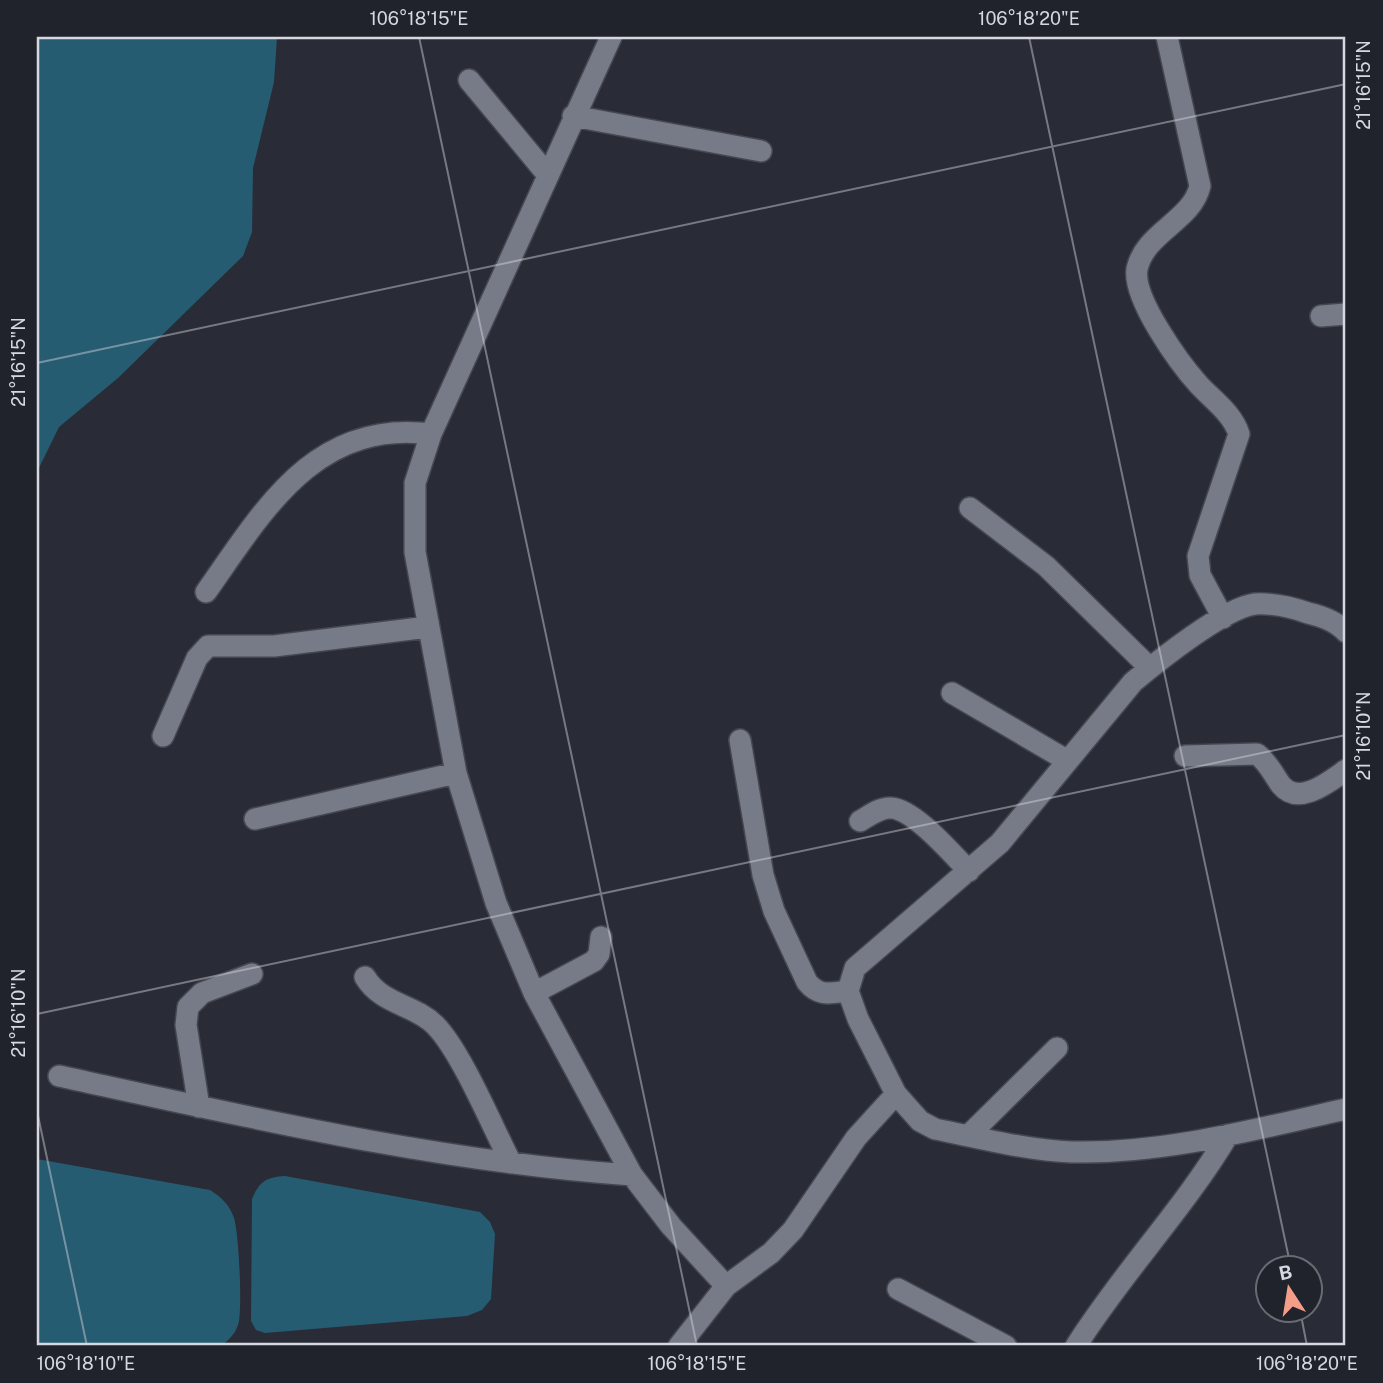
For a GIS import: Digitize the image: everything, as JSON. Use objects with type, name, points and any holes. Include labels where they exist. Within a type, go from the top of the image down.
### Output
[{"type":"street","points":[[611,37],[431,434],[415,483],[415,552],[456,773],[496,903],[534,993],[632,1175],[671,1226],[726,1286]]},
{"type":"street","points":[[1167,37],[1200,186],[1197,199],[1144,250],[1137,271],[1139,290],[1169,345],[1198,384],[1235,422],[1239,434],[1198,555],[1200,575],[1223,618]]},
{"type":"street","points":[[468,80],[547,174]]},
{"type":"street","points":[[573,116],[761,151]]},
{"type":"street","points":[[1321,316],[1346,314]]},
{"type":"street","points":[[206,592],[266,506],[306,466],[337,449],[368,437],[407,431],[431,434]]},
{"type":"street","points":[[970,508],[1046,566],[1150,668]]},
{"type":"street","points":[[1346,632],[1314,614],[1281,604],[1253,604],[1223,618],[1150,668],[1133,682],[1000,843],[855,968],[848,991],[858,1019],[896,1094],[919,1121],[935,1129],[1045,1150],[1075,1152],[1140,1148],[1228,1135],[1346,1109]]},
{"type":"street","points":[[163,736],[197,658],[208,646],[274,646],[428,627]]},
{"type":"street","points":[[952,693],[1068,761]]},
{"type":"street","points":[[740,740],[763,876],[774,911],[807,982],[815,992],[824,994],[848,991]]},
{"type":"street","points":[[1185,756],[1257,754],[1265,760],[1283,788],[1293,793],[1307,793],[1346,770]]},
{"type":"street","points":[[255,819],[456,773]]},
{"type":"street","points":[[860,821],[882,809],[903,811],[931,833],[969,871]]},
{"type":"street","points":[[534,993],[594,961],[599,954],[601,937]]},
{"type":"street","points":[[200,1107],[186,1025],[188,1007],[202,993],[253,974]]},
{"type":"street","points":[[365,977],[372,989],[383,997],[423,1015],[438,1028],[464,1070],[511,1163]]},
{"type":"street","points":[[969,1135],[1057,1048]]},
{"type":"street","points":[[59,1076],[300,1128],[511,1163],[632,1175]]},
{"type":"street","points":[[679,1346],[726,1286],[771,1253],[793,1230],[856,1138],[896,1094]]},
{"type":"street","points":[[1076,1346],[1102,1304],[1183,1204],[1228,1135]]},
{"type":"street","points":[[898,1289],[1006,1346]]},
{"type":"water","points":[[37,37],[277,37],[274,82],[253,168],[252,232],[243,256],[118,378],[59,427],[37,472]]},
{"type":"water","points":[[37,1159],[210,1190],[221,1198],[234,1218],[239,1253],[239,1321],[230,1338],[221,1346],[37,1346]]},
{"type":"water","points":[[285,1176],[480,1212],[490,1222],[495,1234],[491,1299],[482,1310],[467,1316],[265,1333],[256,1330],[251,1321],[252,1199],[257,1188],[264,1182]]}]
